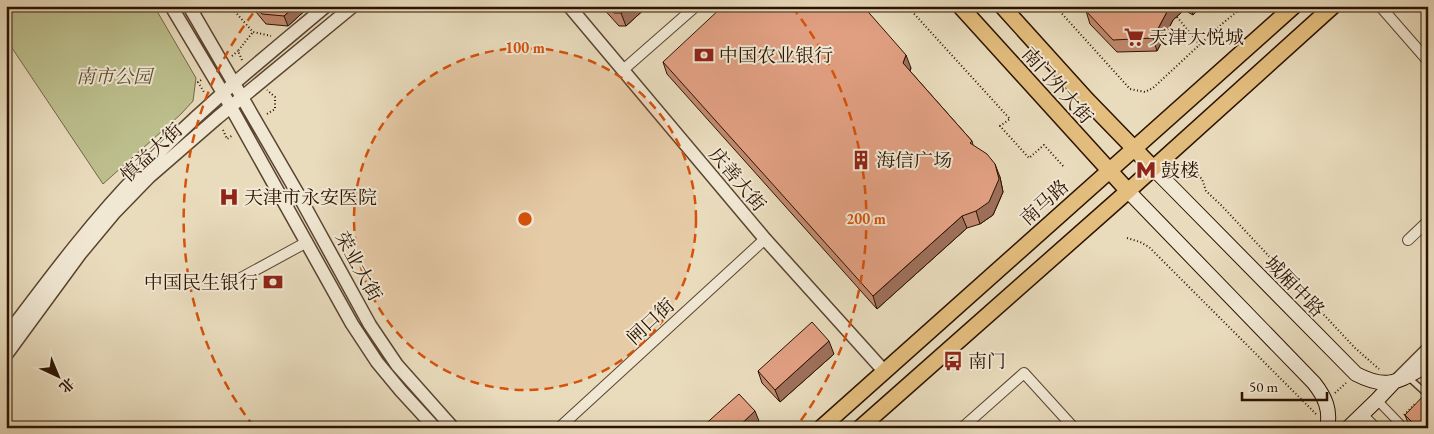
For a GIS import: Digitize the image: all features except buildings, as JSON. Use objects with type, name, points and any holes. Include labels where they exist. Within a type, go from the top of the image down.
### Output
[{"type":"main road","name":"南门外大街","points":[[960,6],[1128,190]]},
{"type":"main road","name":"南门外大街","points":[[1002,6],[1087,100],[1153,168]]},
{"type":"main road","name":"南马路","points":[[821,428],[1294,6]]},
{"type":"main road","points":[[860,428],[1333,6]]},
{"type":"main road","name":"城厢中路","points":[[1153,168],[1356,374],[1369,381],[1393,383]]},
{"type":"main road","points":[[1128,190],[1321,392],[1328,411],[1323,423]]},
{"type":"main road","points":[[1348,428],[1393,383],[1428,365]]},
{"type":"street","name":"荣业大街","points":[[170,6],[223,93],[352,324],[377,362],[435,428]]},
{"type":"street","name":"荣业大街","points":[[189,6],[298,194],[370,325],[396,365],[453,428]]},
{"type":"street","name":"慎益大街","points":[[6,336],[75,244],[141,170],[234,83],[326,6]]},
{"type":"street","name":"慎益大街","points":[[6,355],[80,254],[115,212],[149,177],[353,6]]},
{"type":"street","name":"庆善大街","points":[[569,6],[764,239],[884,371]]},
{"type":"street","points":[[623,70],[696,6]]},
{"type":"street","points":[[1380,6],[1428,61]]},
{"type":"street","points":[[1408,240],[1428,221]]},
{"type":"street","name":"闸口街","points":[[559,428],[764,239]]},
{"type":"street","points":[[241,278],[307,242]]},
{"type":"street","points":[[1393,383],[1428,349]]},
{"type":"street","points":[[962,428],[1024,373],[1074,428]]},
{"type":"street","points":[[1377,400],[1404,428]]},
{"type":"street","points":[[1363,414],[1376,428]]},
{"type":"lane","points":[[1407,376],[1427,395]]},
{"type":"path","points":[[230,6],[253,32],[286,39]]},
{"type":"path","points":[[907,6],[1010,119],[1000,126],[1029,158],[1044,145],[1064,167]]},
{"type":"path","points":[[1055,6],[1130,89],[1145,92],[1153,88],[1244,6]]},
{"type":"path","points":[[1177,17],[1200,45]]},
{"type":"path","points":[[1198,175],[1202,179],[1206,191],[1356,348],[1393,383]]},
{"type":"path","points":[[1127,238],[1148,247],[1323,423]]},
{"type":"path","points":[[1313,412],[1356,374]]},
{"type":"path","points":[[1398,421],[1427,395]]},
{"type":"green space","name":"南市公园","points":[[6,6],[154,6],[196,78],[193,101],[103,184],[6,39]]},
{"type":"place","name":"天津大悦城","points":[[1134,37]]},
{"type":"place","name":"中国农业银行","points":[[704,55]]},
{"type":"place","name":"海信广场","points":[[861,160]]},
{"type":"place","name":"鼓楼","points":[[1146,170]]},
{"type":"place","name":"天津市永安医院","points":[[229,197]]},
{"type":"place","name":"中国民生银行","points":[[273,282]]},
{"type":"place","name":"南门","points":[[953,361]]}]
